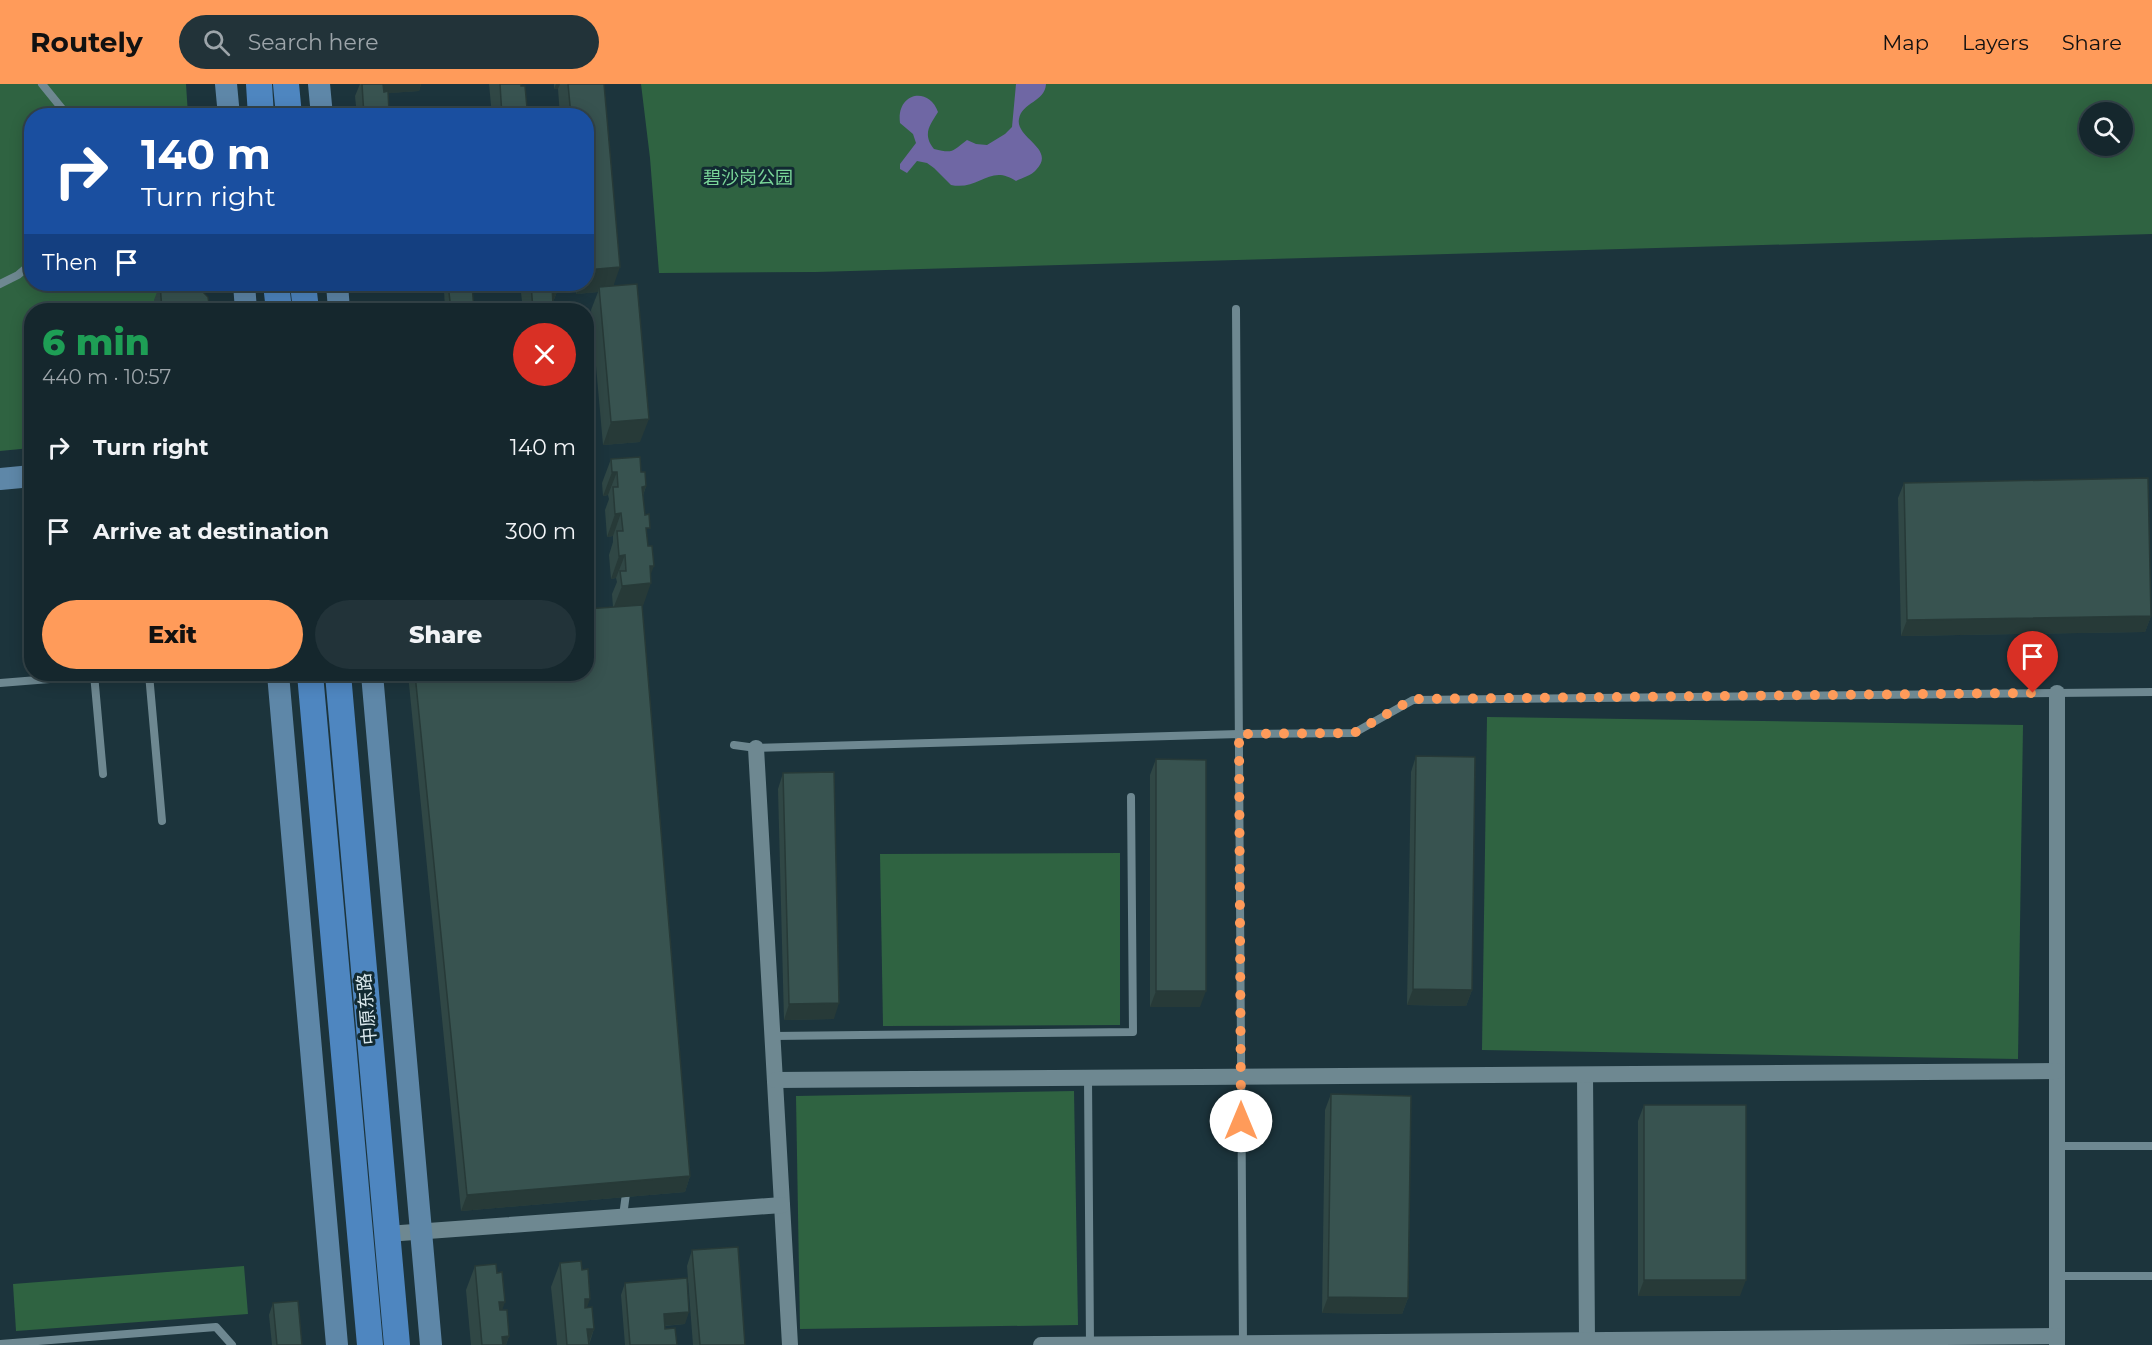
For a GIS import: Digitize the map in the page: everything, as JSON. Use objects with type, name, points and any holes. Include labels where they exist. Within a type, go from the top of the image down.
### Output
[{"type":"main road","points":[[259,84],[260,108]]},
{"type":"main road","points":[[286,84],[288,108]]},
{"type":"main road","name":"中原东路","points":[[311,681],[370,1345]]},
{"type":"main road","name":"中原东路","points":[[339,681],[397,1345]]},
{"type":"street","points":[[226,84],[228,108]]},
{"type":"street","points":[[319,84],[321,108]]},
{"type":"street","points":[[0,479],[24,477]]},
{"type":"street","points":[[279,681],[337,1345]]},
{"type":"street","points":[[373,681],[431,1345]]},
{"type":"street","points":[[1041,1345],[1491,1343],[1587,1340],[2057,1341],[2057,693]]},
{"type":"street","points":[[756,748],[790,1345]]},
{"type":"street","points":[[775,1080],[2057,1071]]},
{"type":"street","points":[[1584,1075],[1587,1340]]},
{"type":"street","points":[[387,1233],[782,1205]]},
{"type":"lane","points":[[42,84],[62,108]]},
{"type":"lane","points":[[0,284],[24,270]]},
{"type":"lane","points":[[1236,309],[1243,1344]]},
{"type":"lane","points":[[0,683],[24,681]]},
{"type":"lane","points":[[95,681],[103,774]]},
{"type":"lane","points":[[150,681],[162,821]]},
{"type":"lane","points":[[734,745],[756,748],[1239,734],[1354,733],[1413,699],[2152,692]]},
{"type":"lane","points":[[773,1036],[1133,1032],[1131,797]]},
{"type":"lane","points":[[1088,1078],[1090,1345]]},
{"type":"lane","points":[[2057,1146],[2152,1146]]},
{"type":"lane","points":[[623,1216],[627,1186],[633,1180]]},
{"type":"lane","points":[[2057,1276],[2152,1276]]},
{"type":"lane","points":[[0,1344],[216,1327],[232,1345]]},
{"type":"green space","points":[[0,84],[186,84],[188,108],[24,108],[24,291],[205,291],[205,303],[24,303],[24,449],[0,451]]},
{"type":"green space","name":"碧沙岗公园","points":[[641,84],[2152,84],[2152,234],[816,272],[659,273],[650,158]]},
{"type":"green space","points":[[1487,717],[2023,725],[2018,1059],[1482,1050]]},
{"type":"green space","points":[[1120,853],[1120,1025],[883,1026],[880,854]]},
{"type":"green space","points":[[1074,1091],[1078,1325],[800,1329],[796,1096]]},
{"type":"green space","points":[[244,1266],[248,1314],[16,1331],[13,1284]]},
{"type":"shaded area","points":[[1016,84],[1046,84],[1042,95],[1024,109],[1019,119],[1019,126],[1042,156],[1041,163],[1032,173],[1016,181],[999,175],[961,186],[951,185],[927,163],[917,161],[907,173],[900,169],[900,164],[916,143],[913,134],[900,123],[900,113],[908,99],[921,96],[928,98],[934,104],[938,112],[932,121],[928,139],[934,149],[949,151],[967,140],[987,145],[1012,127]]},
{"type":"building","points":[[362,84],[383,84],[384,92],[388,91],[389,108],[364,108]]},
{"type":"building","points":[[500,84],[525,86],[527,108],[502,108]]},
{"type":"building","points":[[568,84],[604,84],[620,267],[594,269],[594,108],[570,108]]},
{"type":"building","points":[[637,284],[649,419],[611,422],[599,287]]},
{"type":"building","points":[[161,291],[202,291],[208,297],[209,303],[161,303]]},
{"type":"building","points":[[449,291],[473,291],[473,303],[450,303]]},
{"type":"building","points":[[532,291],[552,291],[553,303],[532,303]]},
{"type":"building","points":[[640,457],[641,472],[645,472],[646,486],[642,487],[645,515],[649,514],[650,528],[646,528],[648,546],[652,546],[654,566],[650,566],[651,583],[622,586],[620,571],[626,571],[625,555],[619,556],[617,531],[623,531],[621,513],[615,514],[613,487],[618,487],[617,472],[612,472],[611,459]]},
{"type":"building","points":[[2148,478],[2151,616],[1907,620],[1904,483]]},
{"type":"building","points":[[642,605],[690,1176],[467,1195],[416,681],[594,681],[594,608]]},
{"type":"building","points":[[1416,756],[1475,757],[1472,990],[1413,989]]},
{"type":"building","points":[[1156,759],[1206,760],[1206,991],[1156,991]]},
{"type":"building","points":[[834,772],[839,1003],[789,1004],[783,773]]},
{"type":"building","points":[[1331,1094],[1411,1096],[1408,1298],[1328,1297]]},
{"type":"building","points":[[1644,1105],[1746,1105],[1746,1280],[1644,1280]]},
{"type":"building","points":[[738,1247],[745,1345],[700,1345],[692,1250]]},
{"type":"building","points":[[581,1261],[582,1270],[588,1269],[590,1299],[585,1299],[585,1308],[592,1307],[594,1329],[587,1329],[589,1345],[567,1345],[560,1263]]},
{"type":"building","points":[[496,1264],[497,1273],[502,1272],[505,1302],[499,1302],[500,1310],[507,1310],[509,1336],[502,1337],[503,1345],[482,1345],[475,1266]]},
{"type":"building","points":[[687,1278],[689,1312],[664,1314],[665,1329],[675,1328],[677,1345],[630,1345],[625,1283]]},
{"type":"building","points":[[298,1301],[302,1345],[277,1345],[273,1303]]},
{"type":"route","points":[[1241,1121],[1239,734],[1354,733],[1413,699],[2033,693]]}]
